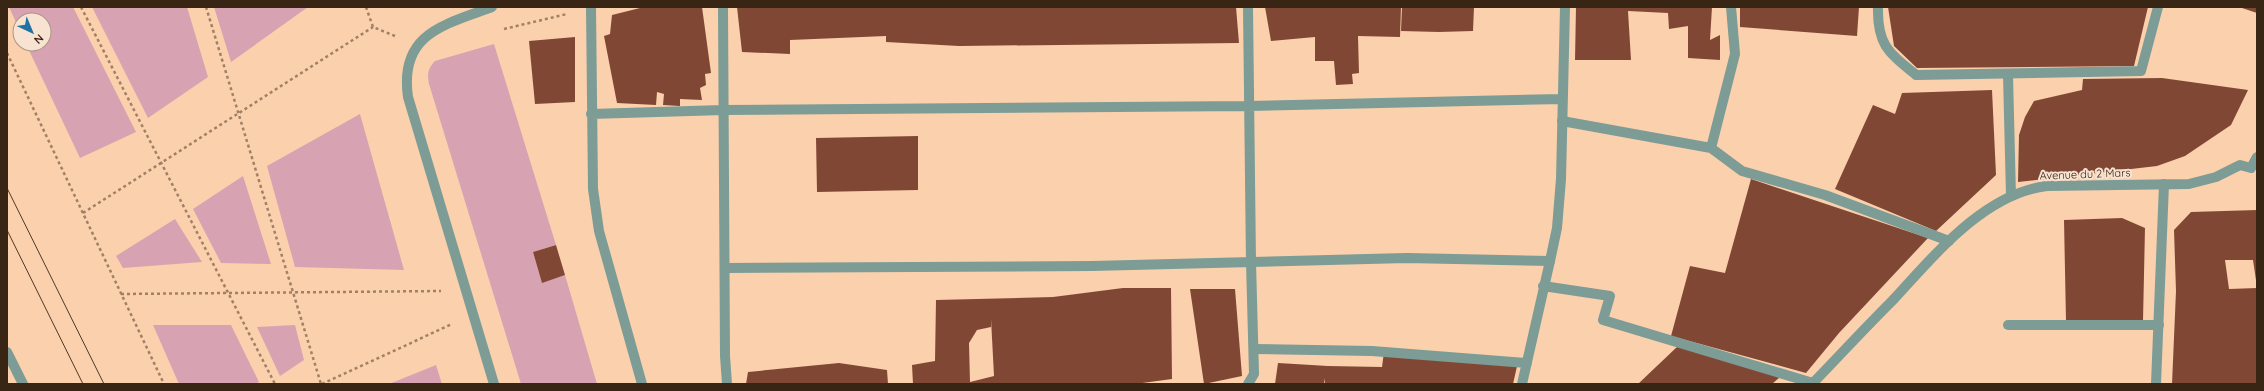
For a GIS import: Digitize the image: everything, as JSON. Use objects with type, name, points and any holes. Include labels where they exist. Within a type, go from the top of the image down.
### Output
[{"type":"street","points":[[492,7],[444,25],[431,33],[418,45],[409,61],[406,77],[408,97],[494,384]]},
{"type":"street","points":[[723,7],[725,356],[727,384]]},
{"type":"street","points":[[1248,7],[1251,262],[1254,348],[1254,374],[1248,384]]},
{"type":"street","points":[[1522,384],[1557,228],[1561,179],[1565,7]]},
{"type":"street","points":[[1711,148],[1735,54],[1731,7]]},
{"type":"street","points":[[1878,7],[1877,24],[1884,46],[1916,75],[2008,75],[2141,71],[2158,7]]},
{"type":"street","points":[[591,8],[593,189],[599,231],[642,384]]},
{"type":"street","points":[[2008,75],[2011,196]]},
{"type":"street","points":[[591,114],[723,110],[1249,106],[1563,99]]},
{"type":"street","points":[[1562,121],[1711,148],[1742,171],[1825,195],[1948,241]]},
{"type":"street","name":"Avenue du 2 Mars","points":[[1813,383],[1948,241],[1989,210],[2011,196],[2031,188],[2047,186],[2189,184],[2216,177],[2240,165],[2254,169],[2257,157]]},
{"type":"street","points":[[2156,384],[2164,184]]},
{"type":"street","points":[[725,268],[1085,266],[1407,258],[1550,261]]},
{"type":"street","points":[[1543,286],[1610,296],[1603,320],[1813,383]]},
{"type":"street","points":[[2008,325],[2159,325]]},
{"type":"street","points":[[1254,348],[1372,351],[1527,363]]},
{"type":"street","points":[[7,352],[23,384]]},
{"type":"path","points":[[82,7],[275,384]]},
{"type":"path","points":[[206,7],[321,384],[473,314]]},
{"type":"path","points":[[83,213],[372,26],[366,7]]},
{"type":"path","points":[[498,31],[591,8]]},
{"type":"path","points":[[7,53],[164,384]]},
{"type":"path","points":[[121,294],[465,291]]},
{"type":"shaded area","points":[[9,7],[73,7],[136,132],[80,158],[30,52],[52,52],[52,12],[12,12],[12,14]]},
{"type":"shaded area","points":[[92,7],[187,7],[208,77],[148,118]]},
{"type":"shaded area","points":[[214,7],[308,7],[231,62]]},
{"type":"shaded area","points":[[494,44],[556,245],[533,252],[542,282],[565,275],[597,384],[521,384],[429,84],[429,71],[435,61]]},
{"type":"shaded area","points":[[360,114],[404,270],[295,267],[267,166]]},
{"type":"shaded area","points":[[243,176],[271,264],[221,263],[193,209]]},
{"type":"shaded area","points":[[175,219],[202,262],[123,268],[116,256]]},
{"type":"shaded area","points":[[153,325],[231,325],[259,382],[255,384],[179,384]]},
{"type":"shaded area","points":[[295,325],[304,360],[280,376],[257,327]]},
{"type":"shaded area","points":[[436,365],[442,384],[389,384]]},
{"type":"building","points":[[644,7],[702,7],[711,73],[705,74],[706,85],[700,88],[702,100],[680,99],[680,106],[663,105],[664,94],[657,92],[656,105],[617,103],[604,36],[610,34],[612,15]]},
{"type":"building","points":[[737,7],[1236,7],[1239,43],[959,46],[886,42],[886,36],[790,40],[790,54],[742,52]]},
{"type":"building","points":[[1265,7],[1401,7],[1400,37],[1358,36],[1359,73],[1352,74],[1353,84],[1336,85],[1334,61],[1315,61],[1315,37],[1271,41]]},
{"type":"building","points":[[1402,7],[1474,7],[1473,31],[1401,31]]},
{"type":"building","points":[[1576,7],[1712,7],[1710,40],[1720,35],[1720,60],[1688,58],[1688,26],[1669,29],[1668,13],[1628,11],[1631,60],[1575,60]]},
{"type":"building","points":[[1740,7],[1859,7],[1857,36],[1740,27]]},
{"type":"building","points":[[1888,7],[2148,7],[2134,66],[1917,68],[1894,46]]},
{"type":"building","points":[[2239,7],[2257,7],[2257,13]]},
{"type":"building","points":[[575,37],[575,102],[535,104],[529,41]]},
{"type":"building","points":[[2162,78],[2248,90],[2231,125],[2185,156],[2157,166],[2018,182],[2019,135],[2025,117],[2034,101],[2082,90],[2083,79]]},
{"type":"building","points":[[1992,90],[1996,175],[1936,231],[1835,189],[1873,105],[1895,114],[1902,93]]},
{"type":"building","points":[[918,136],[918,190],[817,192],[816,138]]},
{"type":"building","points":[[1751,179],[1928,238],[1839,333],[1806,373],[1671,336],[1690,266],[1725,273]]},
{"type":"building","points":[[2257,210],[2257,287],[2253,260],[2225,260],[2229,289],[2257,288],[2257,384],[2172,384],[2176,291],[2174,230],[2191,212]]},
{"type":"building","points":[[2122,218],[2145,228],[2143,321],[2066,321],[2064,220]]},
{"type":"building","points":[[556,245],[565,275],[542,283],[533,252]]},
{"type":"building","points":[[1123,288],[1171,288],[1172,379],[1135,384],[913,384],[912,365],[935,361],[936,300],[1053,297]],"holes":[[[991,319],[994,376],[970,382],[969,343],[977,330],[991,327]]]},
{"type":"building","points":[[1190,289],[1235,289],[1242,376],[1204,384]]},
{"type":"building","points":[[1678,346],[1780,377],[1772,384],[1638,384]]},
{"type":"building","points":[[1384,352],[1518,362],[1513,384],[1325,384],[1325,378],[1324,384],[1275,384],[1278,363],[1382,367]]},
{"type":"building","points":[[839,363],[887,370],[888,384],[746,384],[748,372]]},
{"type":"tram line","points":[[7,188],[104,384]]},
{"type":"tram line","points":[[7,230],[83,384]]}]
